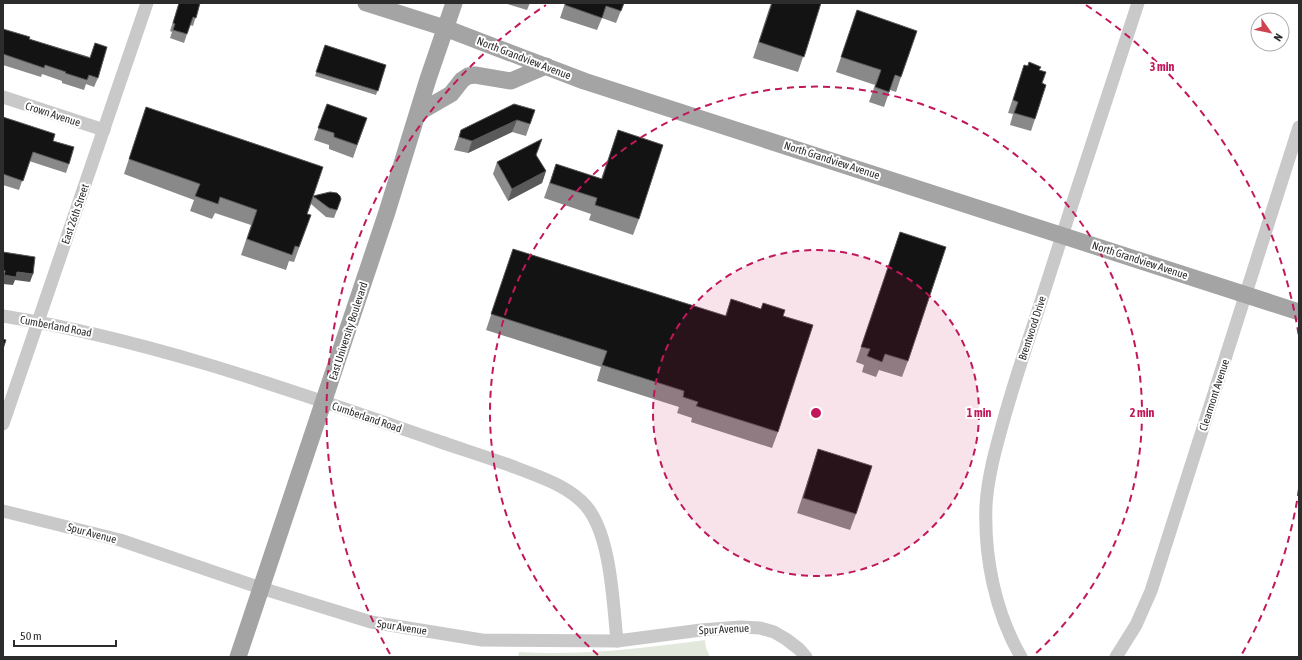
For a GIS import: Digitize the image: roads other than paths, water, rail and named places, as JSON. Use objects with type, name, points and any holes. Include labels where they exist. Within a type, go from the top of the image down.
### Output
[{"type":"main road","name":"North Grandview Avenue","points":[[366,3],[445,28],[600,86],[1299,312]]},
{"type":"main road","name":"East University Boulevard","points":[[238,657],[397,182],[454,3]]},
{"type":"main road","points":[[418,113],[451,94],[462,80],[468,76],[475,74],[511,81],[546,66]]},
{"type":"street","name":"East 26th Street","points":[[3,424],[147,3]]},
{"type":"street","name":"Brentwood Drive","points":[[1021,657],[1006,627],[997,600],[990,569],[986,505],[990,474],[995,449],[1062,235],[1138,3]]},
{"type":"street","name":"Crown Avenue","points":[[3,97],[104,130]]},
{"type":"street","name":"Clearmont Avenue","points":[[1116,657],[1136,625],[1151,590],[1299,128]]},
{"type":"street","name":"Cumberland Road","points":[[3,316],[92,333],[170,354],[324,402],[552,482],[579,498],[592,515],[602,537],[611,589],[617,641]]},
{"type":"street","name":"Spur Avenue","points":[[3,511],[120,540],[261,588],[371,622],[482,640],[617,641],[701,630],[741,627],[754,628],[774,632],[799,649],[806,657]]}]
